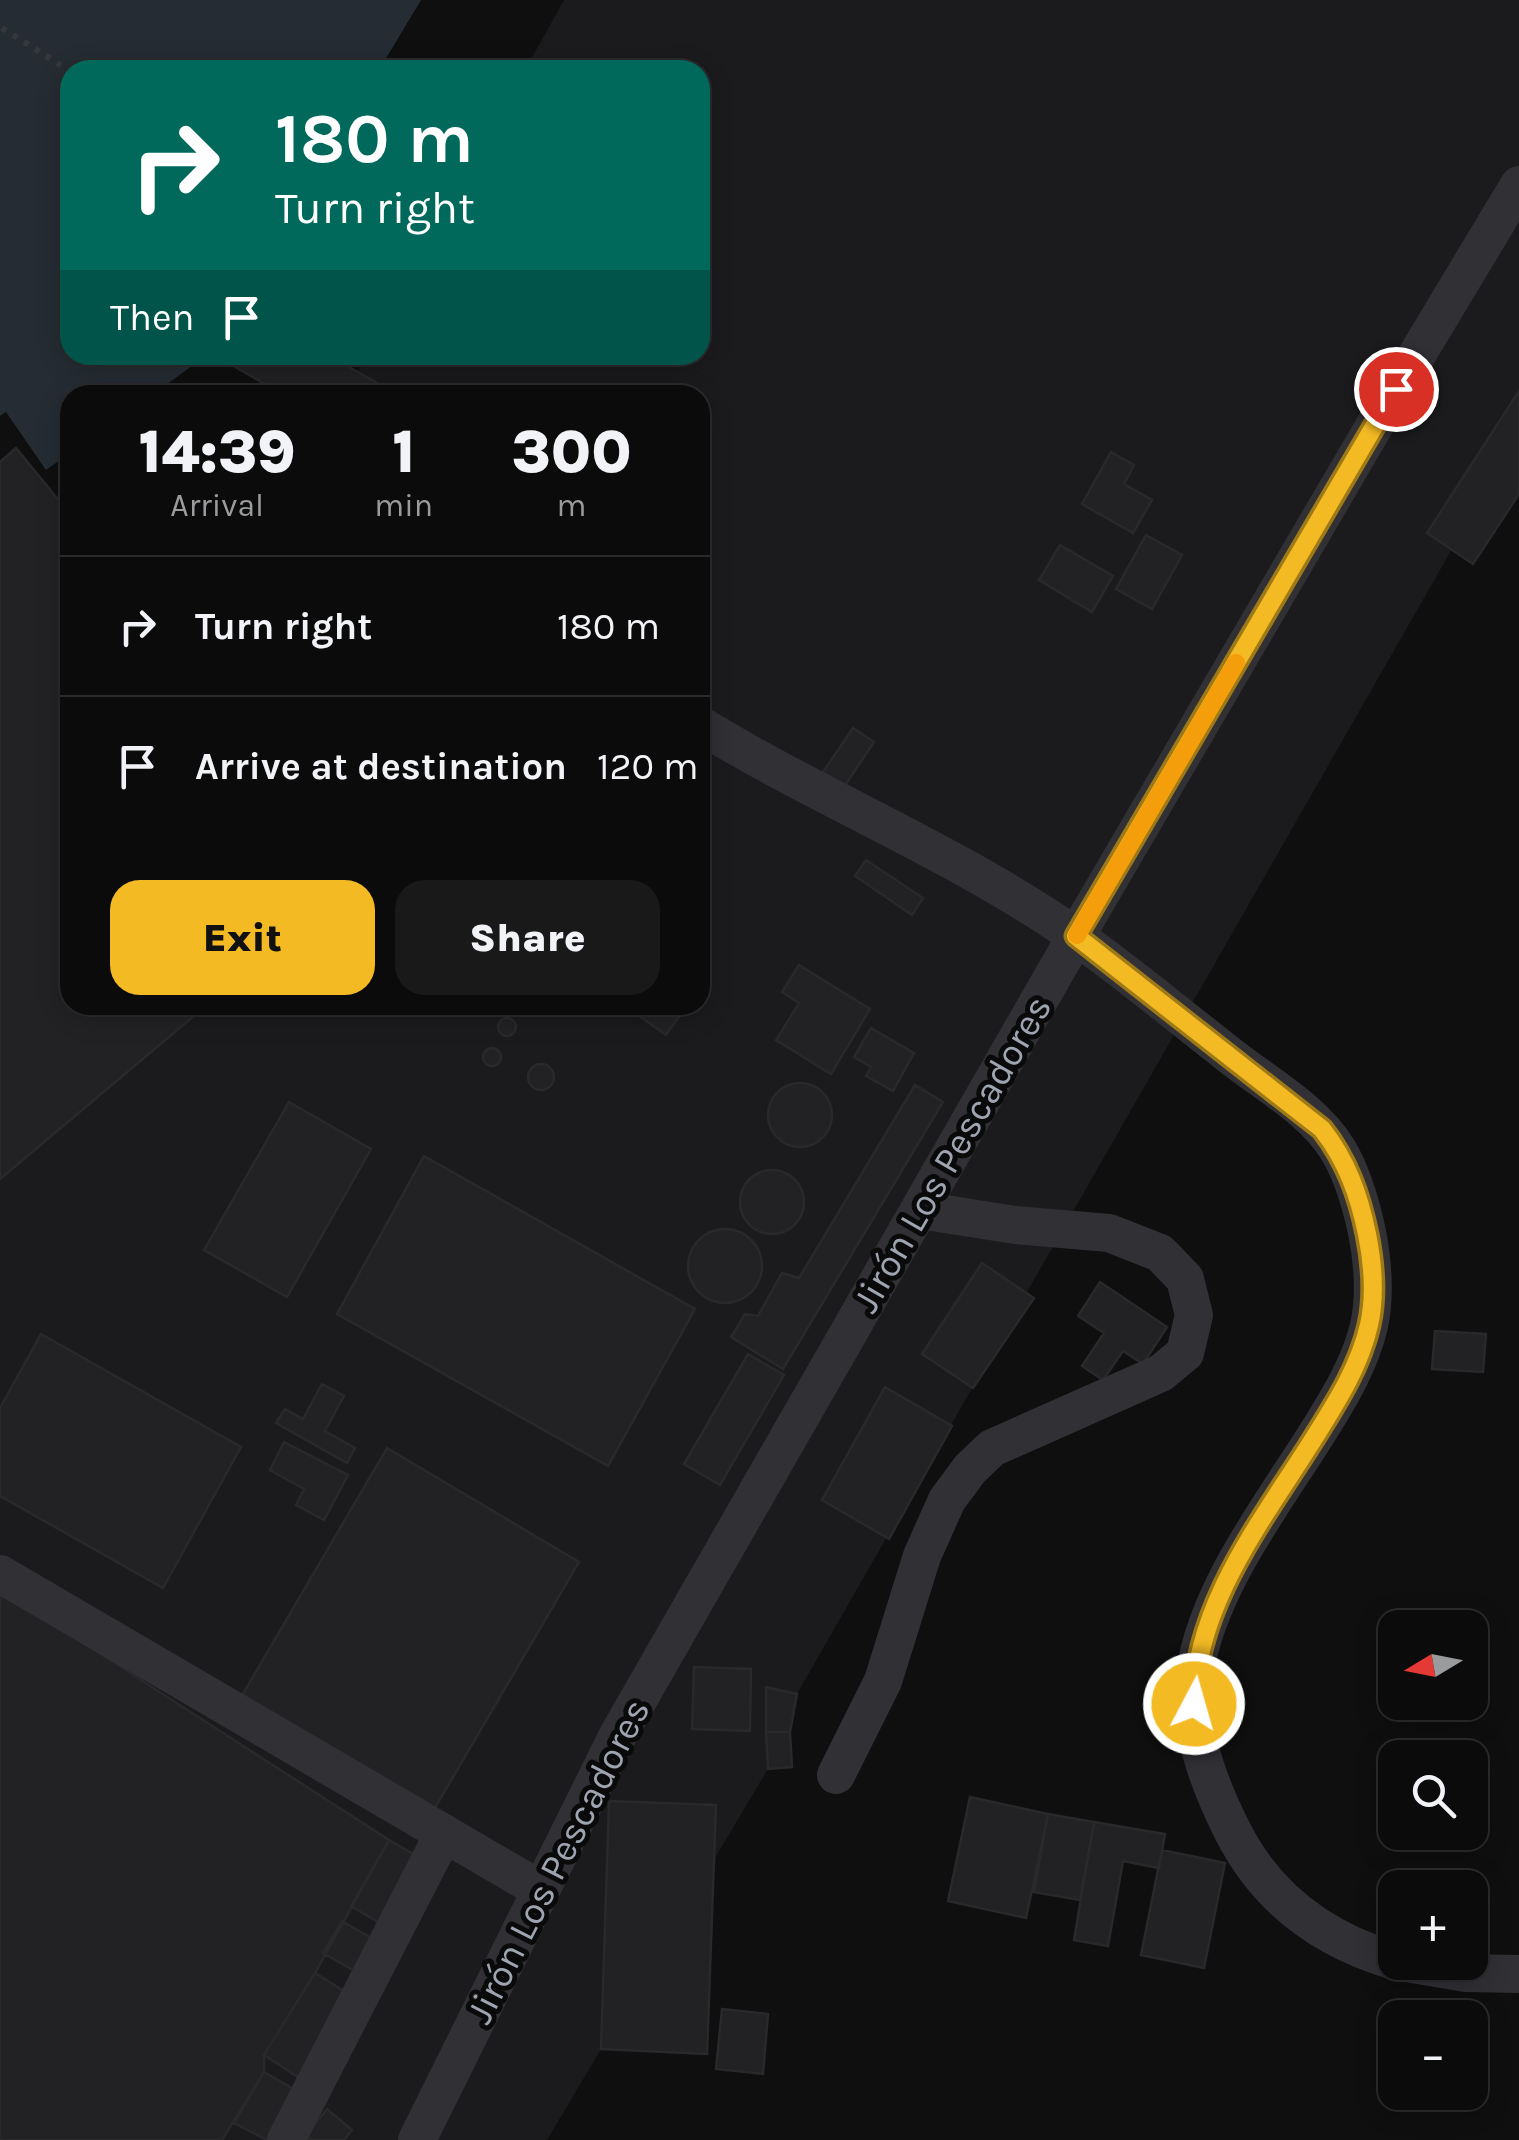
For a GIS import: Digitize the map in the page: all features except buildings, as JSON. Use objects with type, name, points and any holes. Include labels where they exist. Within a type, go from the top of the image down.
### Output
[{"type":"street","name":"Jirón Los Pescadores","points":[[417,2140],[618,1735],[1076,936],[1519,185]]},
{"type":"street","points":[[710,733],[968,870],[1076,936],[1322,1129],[1338,1150],[1357,1191],[1373,1265],[1370,1324],[1344,1391],[1233,1570],[1214,1608],[1194,1675],[1194,1704],[1201,1752],[1216,1800],[1255,1870],[1298,1914],[1362,1951],[1378,1956]]},
{"type":"street","points":[[836,1775],[884,1681],[928,1542],[947,1500],[970,1470],[992,1448],[1160,1373],[1185,1353],[1194,1315],[1186,1279],[1160,1253],[1110,1233],[1016,1225],[920,1210]]},
{"type":"street","points":[[0,1574],[542,1890]]},
{"type":"street","points":[[286,2140],[444,1834]]},
{"type":"street","points":[[1488,1974],[1519,1974]]},
{"type":"path","points":[[2,28],[60,65]]},
{"type":"shaded area","points":[[0,0],[421,0],[385,60],[60,60],[60,365],[193,365],[166,385],[60,385],[60,460],[46,470],[6,412],[0,416]]},
{"type":"shaded area","points":[[564,0],[1519,0],[1519,432],[797,1694],[790,1732],[547,2140],[0,2140],[0,525],[60,936],[60,1015],[710,1015],[710,385],[350,385],[362,365],[710,365],[710,60],[531,60]]},
{"type":"slow traffic","points":[[1077,935],[1236,663]]},
{"type":"route","points":[[1194,1704],[1194,1675],[1214,1608],[1233,1570],[1344,1391],[1361,1354],[1370,1324],[1373,1265],[1357,1191],[1338,1150],[1322,1129],[1076,936],[1396,389]]}]
